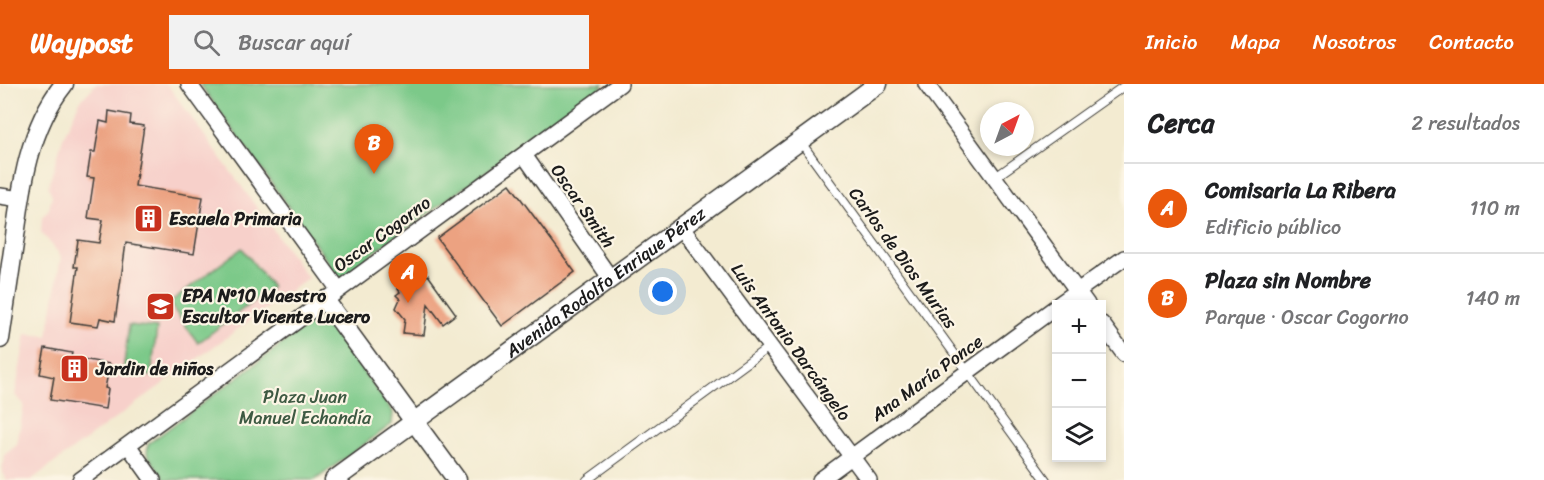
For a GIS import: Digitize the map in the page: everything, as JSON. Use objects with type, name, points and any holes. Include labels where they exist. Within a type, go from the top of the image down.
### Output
[{"type":"street","points":[[0,339],[20,199],[31,148],[42,118],[64,84]]},
{"type":"street","points":[[189,84],[414,421],[457,480]]},
{"type":"street","name":"Avenida Rodolfo Enrique Pérez","points":[[334,480],[878,84]]},
{"type":"street","points":[[926,84],[1084,300]]},
{"type":"street","name":"Oscar Cogorno","points":[[80,480],[618,85]]},
{"type":"street","name":"Oscar Smith","points":[[524,155],[611,279]]},
{"type":"street","points":[[0,196],[20,199]]},
{"type":"street","name":"Luis Antonio Darcángelo","points":[[682,228],[869,480]]},
{"type":"street","name":"Ana María Ponce","points":[[1066,300],[1124,258]]},
{"type":"street","name":"Ana María Ponce","points":[[820,480],[1052,310]]},
{"type":"street","points":[[1106,331],[1124,354]]},
{"type":"street","points":[[128,445],[153,480]]},
{"type":"lane","points":[[994,178],[1124,86]]},
{"type":"lane","name":"Carlos de Dios Murias","points":[[800,141],[1047,480]]},
{"type":"lane","points":[[587,480],[770,346]]},
{"type":"shaded area","name":"EPA Nº10 Maestro Escultor Vicente Lucero","points":[[96,84],[167,84],[308,278],[31,480],[7,480],[2,473],[4,455],[17,445],[24,404],[15,395],[26,334],[48,336],[61,256],[41,232],[42,217],[49,209],[52,195],[48,187],[63,138],[80,101]]},
{"type":"green space","points":[[200,84],[604,84],[597,92],[370,255],[352,274],[342,278],[332,270]]},
{"type":"green space","points":[[242,248],[272,287],[198,343],[169,303]]},
{"type":"green space","name":"Plaza Juan Manuel Echandía","points":[[313,321],[327,322],[393,412],[392,424],[315,480],[165,480],[147,454],[148,444]]},
{"type":"green space","points":[[129,325],[157,328],[151,376],[123,372]]},
{"type":"building","name":"EPA Nº10 Maestro Escultor Vicente Lucero","points":[[109,111],[131,115],[130,124],[144,126],[135,186],[203,197],[194,254],[126,243],[115,321],[100,318],[98,326],[70,322],[78,267],[74,267],[78,240],[99,243],[103,220],[88,218],[94,178],[87,177],[91,152],[95,152],[100,121],[108,123]]},
{"type":"building","points":[[510,184],[575,272],[502,326],[437,238]]},
{"type":"building","points":[[428,275],[456,314],[443,324],[428,304],[424,335],[403,333],[405,319],[396,308],[400,299],[396,295],[400,292],[399,281],[405,277],[410,278],[415,285]]},
{"type":"building","points":[[45,348],[72,353],[71,357],[110,364],[105,388],[108,389],[105,409],[50,400],[54,377],[40,374]]},
{"type":"place","name":"Plaza sin Nombre","points":[[374,174]]},
{"type":"place","name":"Escuela Primaria","points":[[148,219]]},
{"type":"place","name":"Comisaria La Ribera","points":[[408,303]]},
{"type":"place","name":"EPA Nº10 Maestro Escultor Vicente Lucero","points":[[161,306]]},
{"type":"place","name":"Jardin de niños","points":[[75,369]]}]
